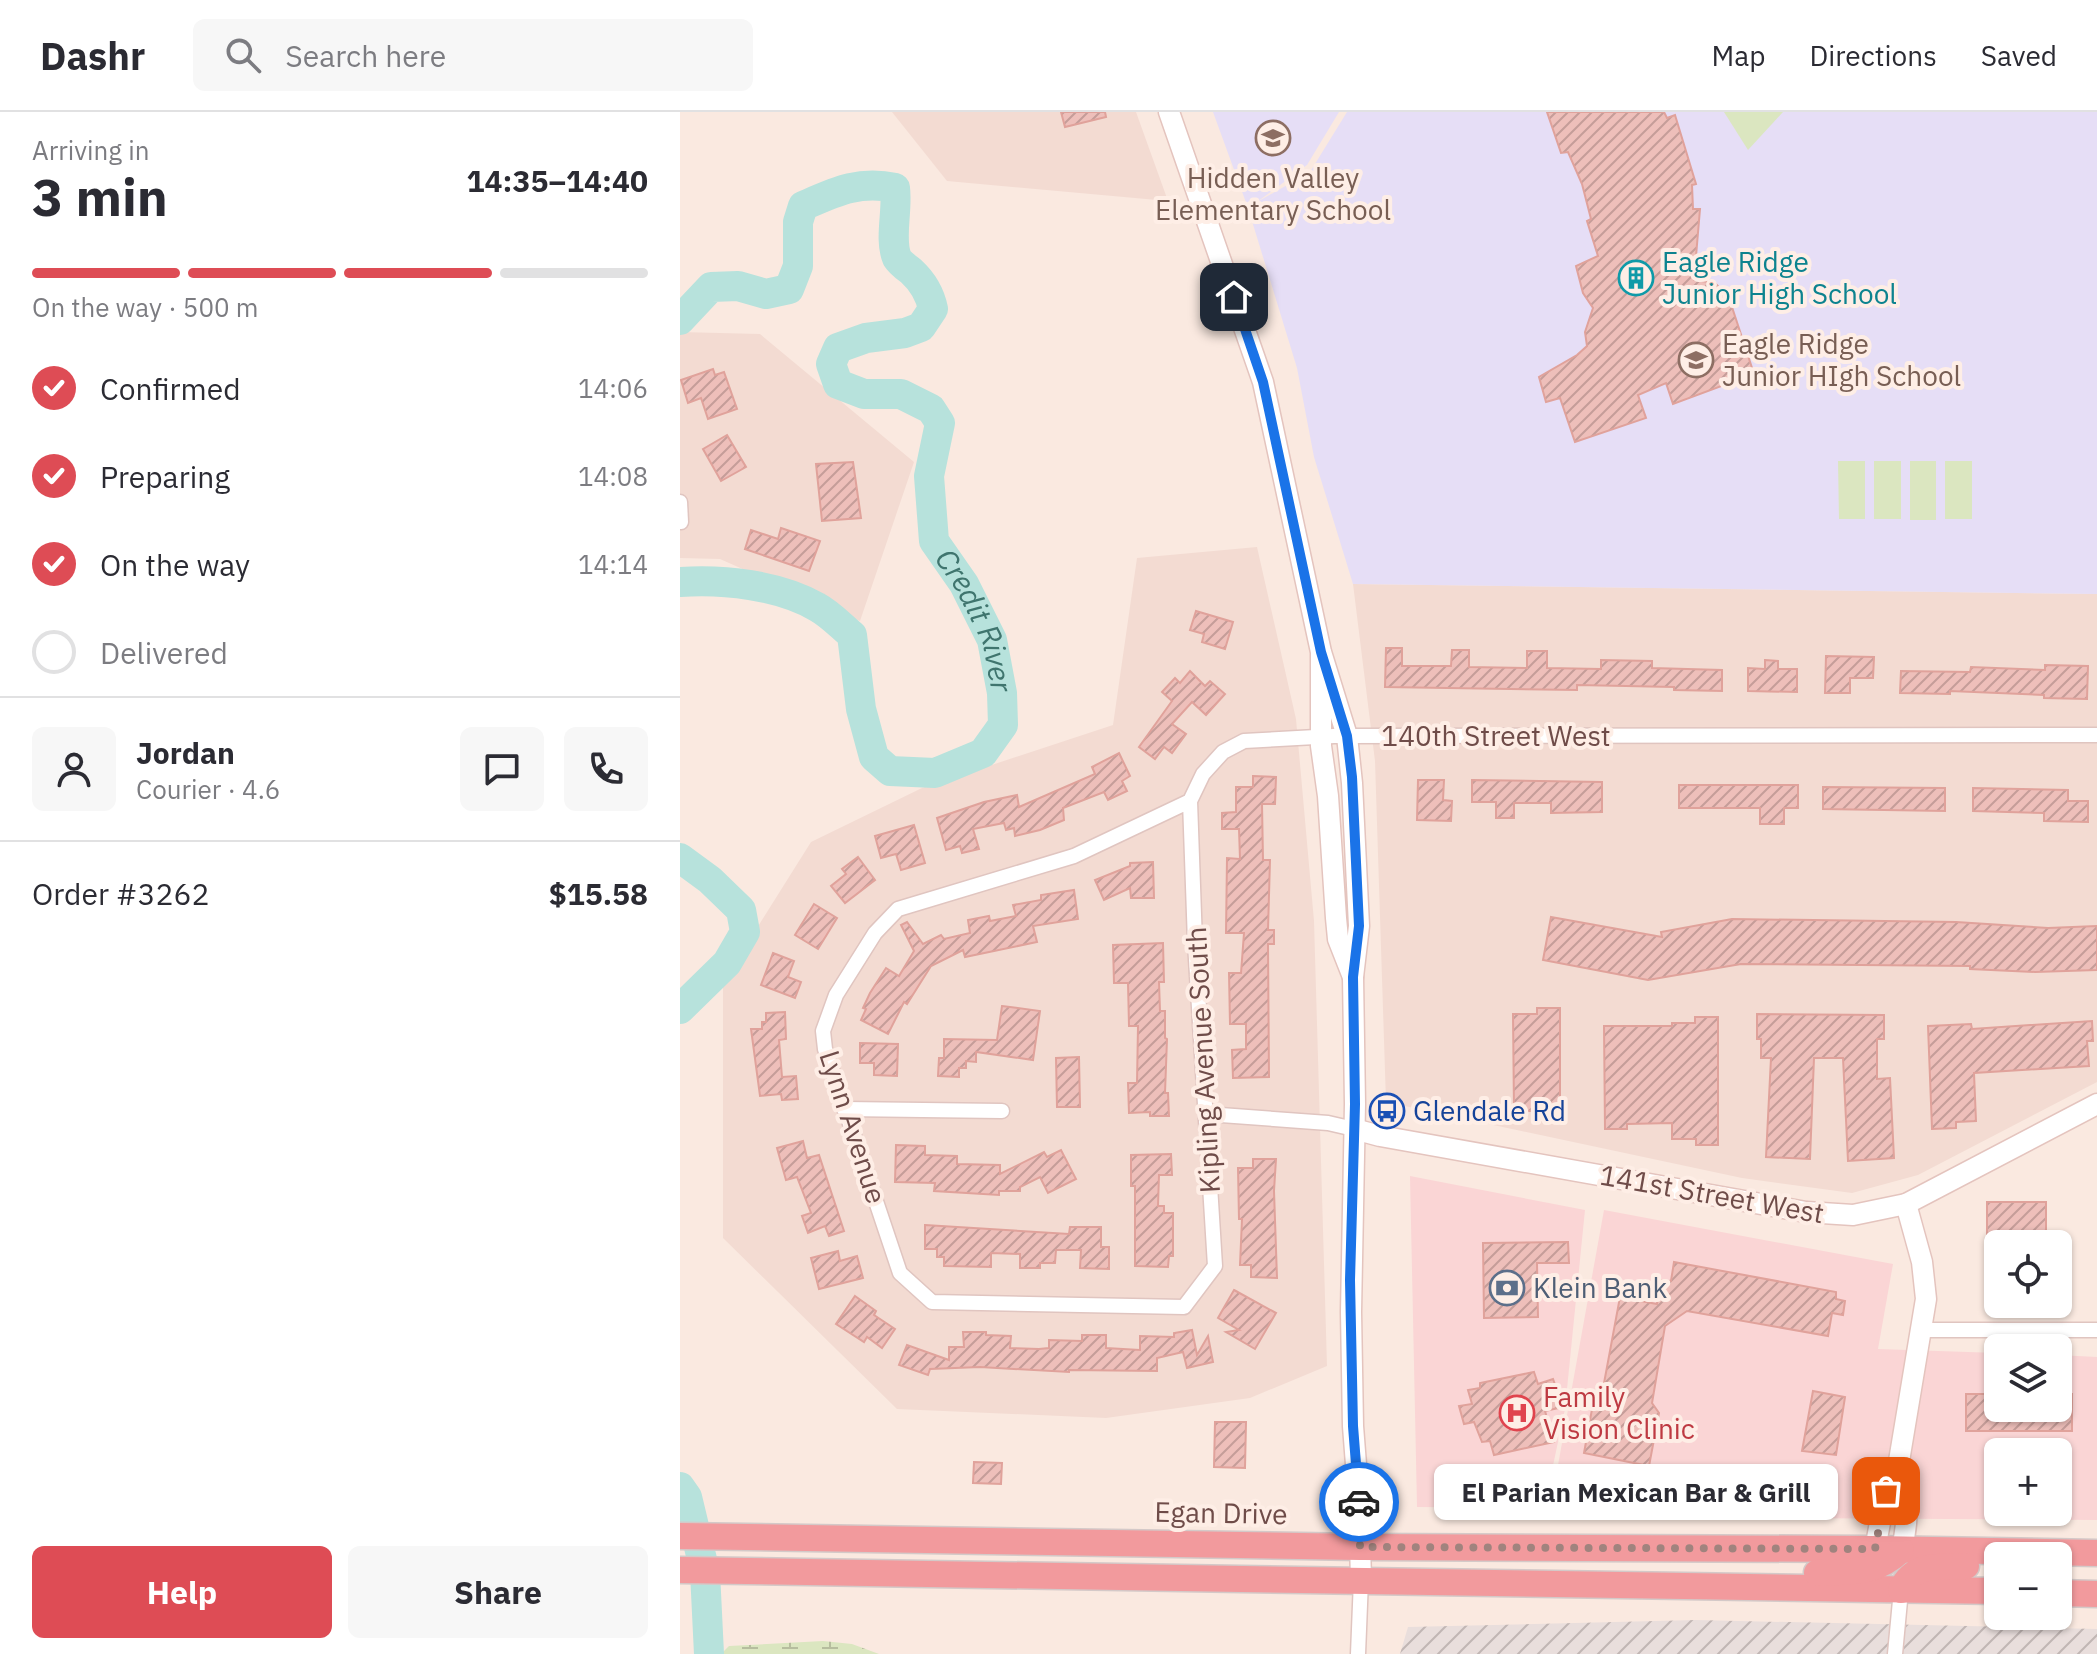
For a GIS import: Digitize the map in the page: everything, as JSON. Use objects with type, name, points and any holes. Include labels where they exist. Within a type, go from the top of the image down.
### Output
[{"type":"highway","name":"Egan Drive","points":[[680,1536],[1360,1547],[2097,1553]]},
{"type":"highway","points":[[1610,1585],[1859,1570],[1886,1563],[1888,1549]]},
{"type":"highway","points":[[2072,1561],[2097,1560]]},
{"type":"highway","points":[[1901,1590],[1907,1576],[1917,1570],[1984,1566]]},
{"type":"highway","points":[[680,1570],[1984,1591]]},
{"type":"highway","points":[[2072,1593],[2097,1594]]},
{"type":"main road","points":[[1169,112],[1263,382],[1321,652],[1347,736],[1359,926],[1353,977],[1354,1129],[1350,1302],[1361,1580]]},
{"type":"main road","points":[[1321,652],[1321,737],[1338,939],[1353,977]]},
{"type":"main road","name":"141st Street West","points":[[1354,1129],[1818,1214],[1853,1215],[1906,1204],[2097,1104]]},
{"type":"main road","points":[[1888,1549],[1906,1534],[1906,1492],[1897,1473],[1926,1282],[1906,1204]]},
{"type":"street","points":[[680,502],[681,522]]},
{"type":"street","name":"140th Street West","points":[[1190,801],[1203,774],[1223,752],[1244,741],[1347,736],[2097,735]]},
{"type":"street","name":"Lynn Avenue","points":[[1184,1307],[932,1302],[900,1273],[844,1109],[825,1049],[823,1031],[836,995],[875,933],[898,909],[1074,856],[1190,801]]},
{"type":"street","name":"Kipling Avenue South","points":[[1184,1307],[1215,1266],[1195,943],[1190,801]]},
{"type":"street","points":[[844,1109],[1002,1111]]},
{"type":"street","points":[[1207,1114],[1328,1123],[1354,1129]]},
{"type":"street","points":[[1921,1330],[2097,1330]]},
{"type":"street","points":[[1358,1654],[1361,1580]]},
{"type":"street","points":[[1895,1654],[1901,1590]]},
{"type":"shaded area","points":[[892,112],[1136,112],[1168,201],[947,181]]},
{"type":"shaded area","name":"Eagle Ridge Junior HIgh School","points":[[1213,112],[1339,112],[1307,165],[1257,202],[1310,172],[1347,112],[2097,112],[2097,594],[1353,584],[1314,457],[1297,368],[1248,208]]},
{"type":"shaded area","points":[[680,332],[760,334],[914,462],[860,621],[720,559],[680,558]]},
{"type":"shaded area","points":[[1257,547],[1296,719],[1314,921],[1327,1366],[1250,1398],[1106,1418],[897,1409],[723,1238],[723,982],[811,842],[922,788],[1113,725],[1137,558]]},
{"type":"shaded area","points":[[1353,584],[2097,594],[2097,1082],[1918,1175],[1852,1193],[1742,1178],[1386,1102],[1375,761]]},
{"type":"shaded area","points":[[1410,1176],[1585,1210],[1565,1409],[1544,1508],[1417,1507]]},
{"type":"shaded area","points":[[1604,1210],[1893,1264],[1878,1349],[1984,1353],[1984,1422],[2072,1422],[2072,1356],[2097,1357],[2097,1520],[2072,1520],[2072,1438],[1984,1438],[1984,1519],[1628,1517],[1551,1504]]},
{"type":"shaded area","points":[[1696,1620],[1984,1626],[1984,1630],[2097,1629],[2097,1654],[1400,1654],[1408,1627]]},
{"type":"green space","points":[[1724,112],[1783,112],[1748,150]]},
{"type":"green space","points":[[1838,461],[1865,461],[1865,519],[1839,519]]},
{"type":"green space","points":[[1874,461],[1901,461],[1901,519],[1874,519]]},
{"type":"green space","points":[[1910,461],[1936,461],[1936,520],[1910,520]]},
{"type":"green space","points":[[1945,461],[1972,461],[1972,519],[1945,519]]},
{"type":"green space","points":[[823,1641],[852,1644],[879,1654],[721,1654],[729,1646]]},
{"type":"building","points":[[1061,112],[1105,112],[1106,117],[1065,127]]},
{"type":"building","name":"Eagle Ridge Junior High School","points":[[1547,112],[1664,112],[1667,118],[1675,115],[1696,184],[1692,185],[1693,209],[1700,209],[1694,280],[1715,283],[1729,298],[1754,374],[1673,404],[1666,383],[1638,395],[1646,418],[1575,442],[1560,398],[1546,402],[1539,377],[1587,346],[1585,332],[1593,308],[1583,293],[1576,266],[1598,256],[1587,221],[1591,219],[1582,184],[1568,152],[1561,153]]},
{"type":"building","points":[[713,369],[715,375],[724,372],[737,409],[708,419],[701,398],[688,403],[681,380]]},
{"type":"building","points":[[727,435],[746,467],[721,481],[703,449]]},
{"type":"building","points":[[853,462],[861,518],[822,521],[816,464]]},
{"type":"building","points":[[781,528],[820,541],[809,571],[745,549],[751,530],[778,539]]},
{"type":"building","points":[[1196,611],[1233,622],[1225,649],[1202,642],[1204,634],[1190,630]]},
{"type":"building","points":[[1386,648],[1402,648],[1402,666],[1451,666],[1452,650],[1469,650],[1469,667],[1527,668],[1527,651],[1547,651],[1547,668],[1601,669],[1601,660],[1652,661],[1652,668],[1722,670],[1722,691],[1577,685],[1577,690],[1385,687]]},
{"type":"building","points":[[1826,656],[1874,657],[1873,678],[1850,678],[1850,693],[1825,693]]},
{"type":"building","points":[[1765,660],[1778,661],[1778,669],[1797,669],[1797,692],[1748,691],[1748,668],[1765,669]]},
{"type":"building","points":[[2045,665],[2088,666],[2087,699],[1950,691],[1950,694],[1900,693],[1901,671],[1970,672],[1971,667],[2045,670]]},
{"type":"building","points":[[1190,671],[1205,686],[1210,681],[1225,694],[1206,715],[1192,702],[1172,724],[1186,734],[1172,753],[1164,747],[1155,759],[1139,747],[1172,701],[1162,692],[1175,678],[1180,683]]},
{"type":"building","points":[[1119,753],[1130,776],[1122,781],[1127,791],[1108,800],[1104,792],[1063,808],[1064,820],[1040,830],[1015,836],[1014,828],[1006,830],[1004,823],[973,829],[979,849],[962,853],[960,846],[946,850],[937,818],[1017,795],[1019,807],[1095,774],[1092,767]]},
{"type":"building","points":[[1253,776],[1276,777],[1275,804],[1262,804],[1263,860],[1270,860],[1268,930],[1274,930],[1274,944],[1268,944],[1269,1077],[1233,1078],[1232,1050],[1246,1049],[1246,1024],[1230,1024],[1229,973],[1241,973],[1244,933],[1226,933],[1227,858],[1240,859],[1239,829],[1222,829],[1222,813],[1236,812],[1236,787],[1253,787]]},
{"type":"building","points":[[1418,780],[1444,780],[1443,800],[1452,801],[1451,821],[1417,820]]},
{"type":"building","points":[[1472,780],[1602,782],[1602,812],[1551,813],[1551,803],[1514,803],[1514,818],[1496,818],[1496,802],[1472,802]]},
{"type":"building","points":[[1679,785],[1798,785],[1798,808],[1784,808],[1784,824],[1760,824],[1760,808],[1679,808]]},
{"type":"building","points":[[1823,787],[1945,788],[1945,811],[1823,809]]},
{"type":"building","points":[[1973,788],[2068,790],[2068,801],[2088,801],[2088,822],[2044,821],[2044,813],[1973,811]]},
{"type":"building","points":[[914,825],[925,863],[901,870],[896,854],[881,858],[875,836]]},
{"type":"building","points":[[858,857],[875,880],[845,903],[831,886],[846,874],[842,869]]},
{"type":"building","points":[[1153,862],[1154,898],[1131,898],[1130,888],[1104,900],[1095,880],[1130,866],[1130,863]]},
{"type":"building","points":[[1074,890],[1078,919],[1033,926],[1037,942],[965,957],[963,950],[931,966],[907,1004],[904,1002],[888,1034],[861,1020],[870,993],[886,968],[899,976],[914,951],[901,925],[907,922],[923,944],[941,935],[944,939],[970,933],[968,920],[989,916],[990,921],[1016,916],[1013,905],[1041,900],[1041,895]]},
{"type":"building","points":[[814,904],[837,918],[818,949],[795,935]]},
{"type":"building","points":[[1551,917],[1662,937],[1661,932],[1732,919],[1956,922],[2048,928],[2097,926],[2097,970],[2035,972],[1970,969],[1970,966],[1741,964],[1648,980],[1543,960]]},
{"type":"building","points":[[1163,943],[1164,982],[1159,982],[1160,1011],[1165,1011],[1165,1093],[1168,1093],[1169,1116],[1150,1116],[1150,1112],[1129,1113],[1128,1083],[1137,1083],[1138,1026],[1129,1026],[1128,983],[1114,983],[1113,945]]},
{"type":"building","points":[[773,953],[794,961],[788,977],[801,982],[795,998],[761,985]]},
{"type":"building","points":[[1002,1006],[1040,1011],[1033,1060],[976,1052],[976,1062],[966,1061],[966,1068],[959,1068],[959,1077],[938,1076],[939,1058],[944,1058],[944,1039],[997,1040]]},
{"type":"building","points":[[1537,1008],[1560,1008],[1560,1117],[1538,1117],[1538,1111],[1514,1111],[1513,1014],[1537,1014]]},
{"type":"building","points":[[785,1012],[786,1039],[779,1040],[782,1077],[796,1076],[798,1099],[782,1100],[781,1094],[760,1096],[751,1029],[762,1029],[766,1013]]},
{"type":"building","points":[[1757,1014],[1884,1015],[1884,1039],[1877,1039],[1877,1079],[1890,1078],[1894,1158],[1848,1161],[1843,1058],[1814,1058],[1810,1159],[1766,1157],[1771,1058],[1761,1058]]},
{"type":"building","points":[[1695,1017],[1718,1017],[1718,1145],[1696,1145],[1696,1139],[1672,1139],[1672,1123],[1627,1124],[1627,1129],[1605,1129],[1604,1026],[1672,1026],[1672,1023],[1695,1023]]},
{"type":"building","points":[[2092,1021],[2093,1041],[2087,1041],[2089,1066],[1974,1073],[1976,1121],[1956,1122],[1956,1128],[1932,1129],[1928,1026],[1971,1024],[1972,1029]]},
{"type":"building","points":[[860,1043],[898,1044],[897,1076],[874,1075],[874,1063],[860,1063]]},
{"type":"building","points":[[1079,1057],[1080,1107],[1057,1107],[1056,1058]]},
{"type":"building","points":[[803,1141],[807,1158],[819,1155],[844,1231],[829,1236],[825,1226],[808,1233],[802,1216],[811,1213],[797,1177],[786,1180],[777,1148]]},
{"type":"building","points":[[896,1145],[925,1146],[925,1155],[957,1156],[957,1164],[1000,1165],[1000,1174],[1044,1152],[1047,1157],[1061,1150],[1076,1179],[1048,1193],[1040,1177],[1020,1187],[1020,1191],[999,1191],[999,1195],[934,1191],[935,1183],[895,1182]]},
{"type":"building","points":[[1171,1154],[1172,1175],[1159,1175],[1158,1206],[1164,1206],[1164,1213],[1173,1213],[1173,1256],[1169,1256],[1168,1267],[1135,1266],[1135,1186],[1131,1186],[1131,1155]]},
{"type":"building","points":[[1253,1159],[1276,1159],[1277,1278],[1251,1277],[1251,1265],[1240,1265],[1242,1219],[1239,1219],[1238,1168],[1253,1168]]},
{"type":"building","points":[[1987,1202],[2046,1202],[2046,1230],[1987,1230]]},
{"type":"building","points":[[925,1225],[1069,1234],[1070,1227],[1101,1227],[1101,1247],[1109,1247],[1109,1269],[1080,1268],[1081,1250],[1056,1250],[1055,1263],[1040,1263],[1040,1268],[1020,1268],[1020,1254],[991,1253],[991,1267],[944,1266],[944,1257],[937,1257],[937,1249],[925,1249]]},
{"type":"building","points":[[1568,1242],[1569,1263],[1537,1263],[1538,1317],[1484,1318],[1483,1243]]},
{"type":"building","points":[[838,1251],[840,1261],[857,1256],[863,1278],[819,1289],[811,1258]]},
{"type":"building","points":[[1674,1262],[1836,1292],[1836,1299],[1845,1301],[1843,1315],[1832,1313],[1828,1336],[1687,1311],[1665,1326],[1652,1403],[1659,1413],[1649,1466],[1584,1453],[1595,1393],[1602,1394],[1620,1297],[1657,1304],[1661,1280],[1671,1281]]},
{"type":"building","points":[[1234,1290],[1276,1313],[1255,1349],[1226,1332],[1239,1330],[1218,1318]]},
{"type":"building","points":[[855,1296],[876,1311],[874,1315],[895,1329],[882,1348],[867,1337],[864,1342],[836,1324]]},
{"type":"building","points":[[1192,1330],[1197,1355],[1208,1336],[1213,1362],[1187,1368],[1183,1352],[1157,1358],[1157,1371],[1069,1372],[980,1367],[930,1369],[928,1375],[899,1365],[907,1345],[949,1360],[949,1347],[964,1347],[963,1332],[1011,1336],[1010,1348],[1039,1349],[1049,1348],[1049,1340],[1082,1341],[1082,1335],[1106,1335],[1106,1348],[1140,1350],[1140,1336],[1174,1337],[1174,1333]]},
{"type":"building","points":[[1534,1372],[1538,1384],[1553,1379],[1563,1407],[1545,1411],[1554,1442],[1494,1455],[1490,1441],[1482,1442],[1474,1422],[1464,1424],[1459,1406],[1472,1404],[1468,1390],[1480,1388],[1480,1383]]},
{"type":"building","points":[[1813,1391],[1845,1397],[1836,1455],[1802,1451]]},
{"type":"building","points":[[1966,1394],[1984,1394],[1984,1422],[2072,1422],[2072,1431],[1966,1431]]},
{"type":"building","points":[[1215,1422],[1246,1422],[1245,1468],[1214,1467]]},
{"type":"building","points":[[974,1462],[1002,1463],[1001,1484],[973,1483]]},
{"type":"waterway","name":"Credit River","points":[[680,320],[711,287],[738,286],[766,294],[789,289],[798,266],[798,222],[803,206],[859,186],[895,188],[894,242],[897,258],[922,284],[933,309],[921,327],[905,333],[866,338],[838,348],[831,364],[838,384],[864,394],[901,394],[931,409],[940,423],[929,476],[934,541],[964,584],[992,640],[1002,693],[1003,725],[983,753],[935,773],[890,771],[874,757],[861,709],[852,635],[822,610],[786,593],[732,583],[680,582]]},
{"type":"waterway","name":"Credit River","points":[[680,858],[710,880],[741,910],[745,932],[727,963],[680,1009]]},
{"type":"waterway","name":"Credit River","points":[[680,1487],[687,1497],[705,1572],[709,1654]]},
{"type":"way so far","points":[[1359,1502],[1360,1547],[1875,1549],[1886,1491]]},
{"type":"place","name":"Hidden Valley Elementary School","points":[[1273,138]]},
{"type":"place","name":"Eagle Ridge Junior High School","points":[[1636,278]]},
{"type":"place","name":"Eagle Ridge Junior HIgh School","points":[[1696,360]]},
{"type":"place","name":"Glendale Rd","points":[[1387,1111]]},
{"type":"place","name":"Klein Bank","points":[[1507,1288]]},
{"type":"place","name":"Family Vision Clinic","points":[[1517,1413]]},
{"type":"place","name":"El Parian Mexican Bar & Grill","points":[[1886,1491]]},
{"type":"route","points":[[1234,297],[1263,382],[1321,652],[1347,736],[1352,777],[1359,943],[1353,977],[1354,1221],[1350,1280],[1353,1426],[1359,1502]]}]
